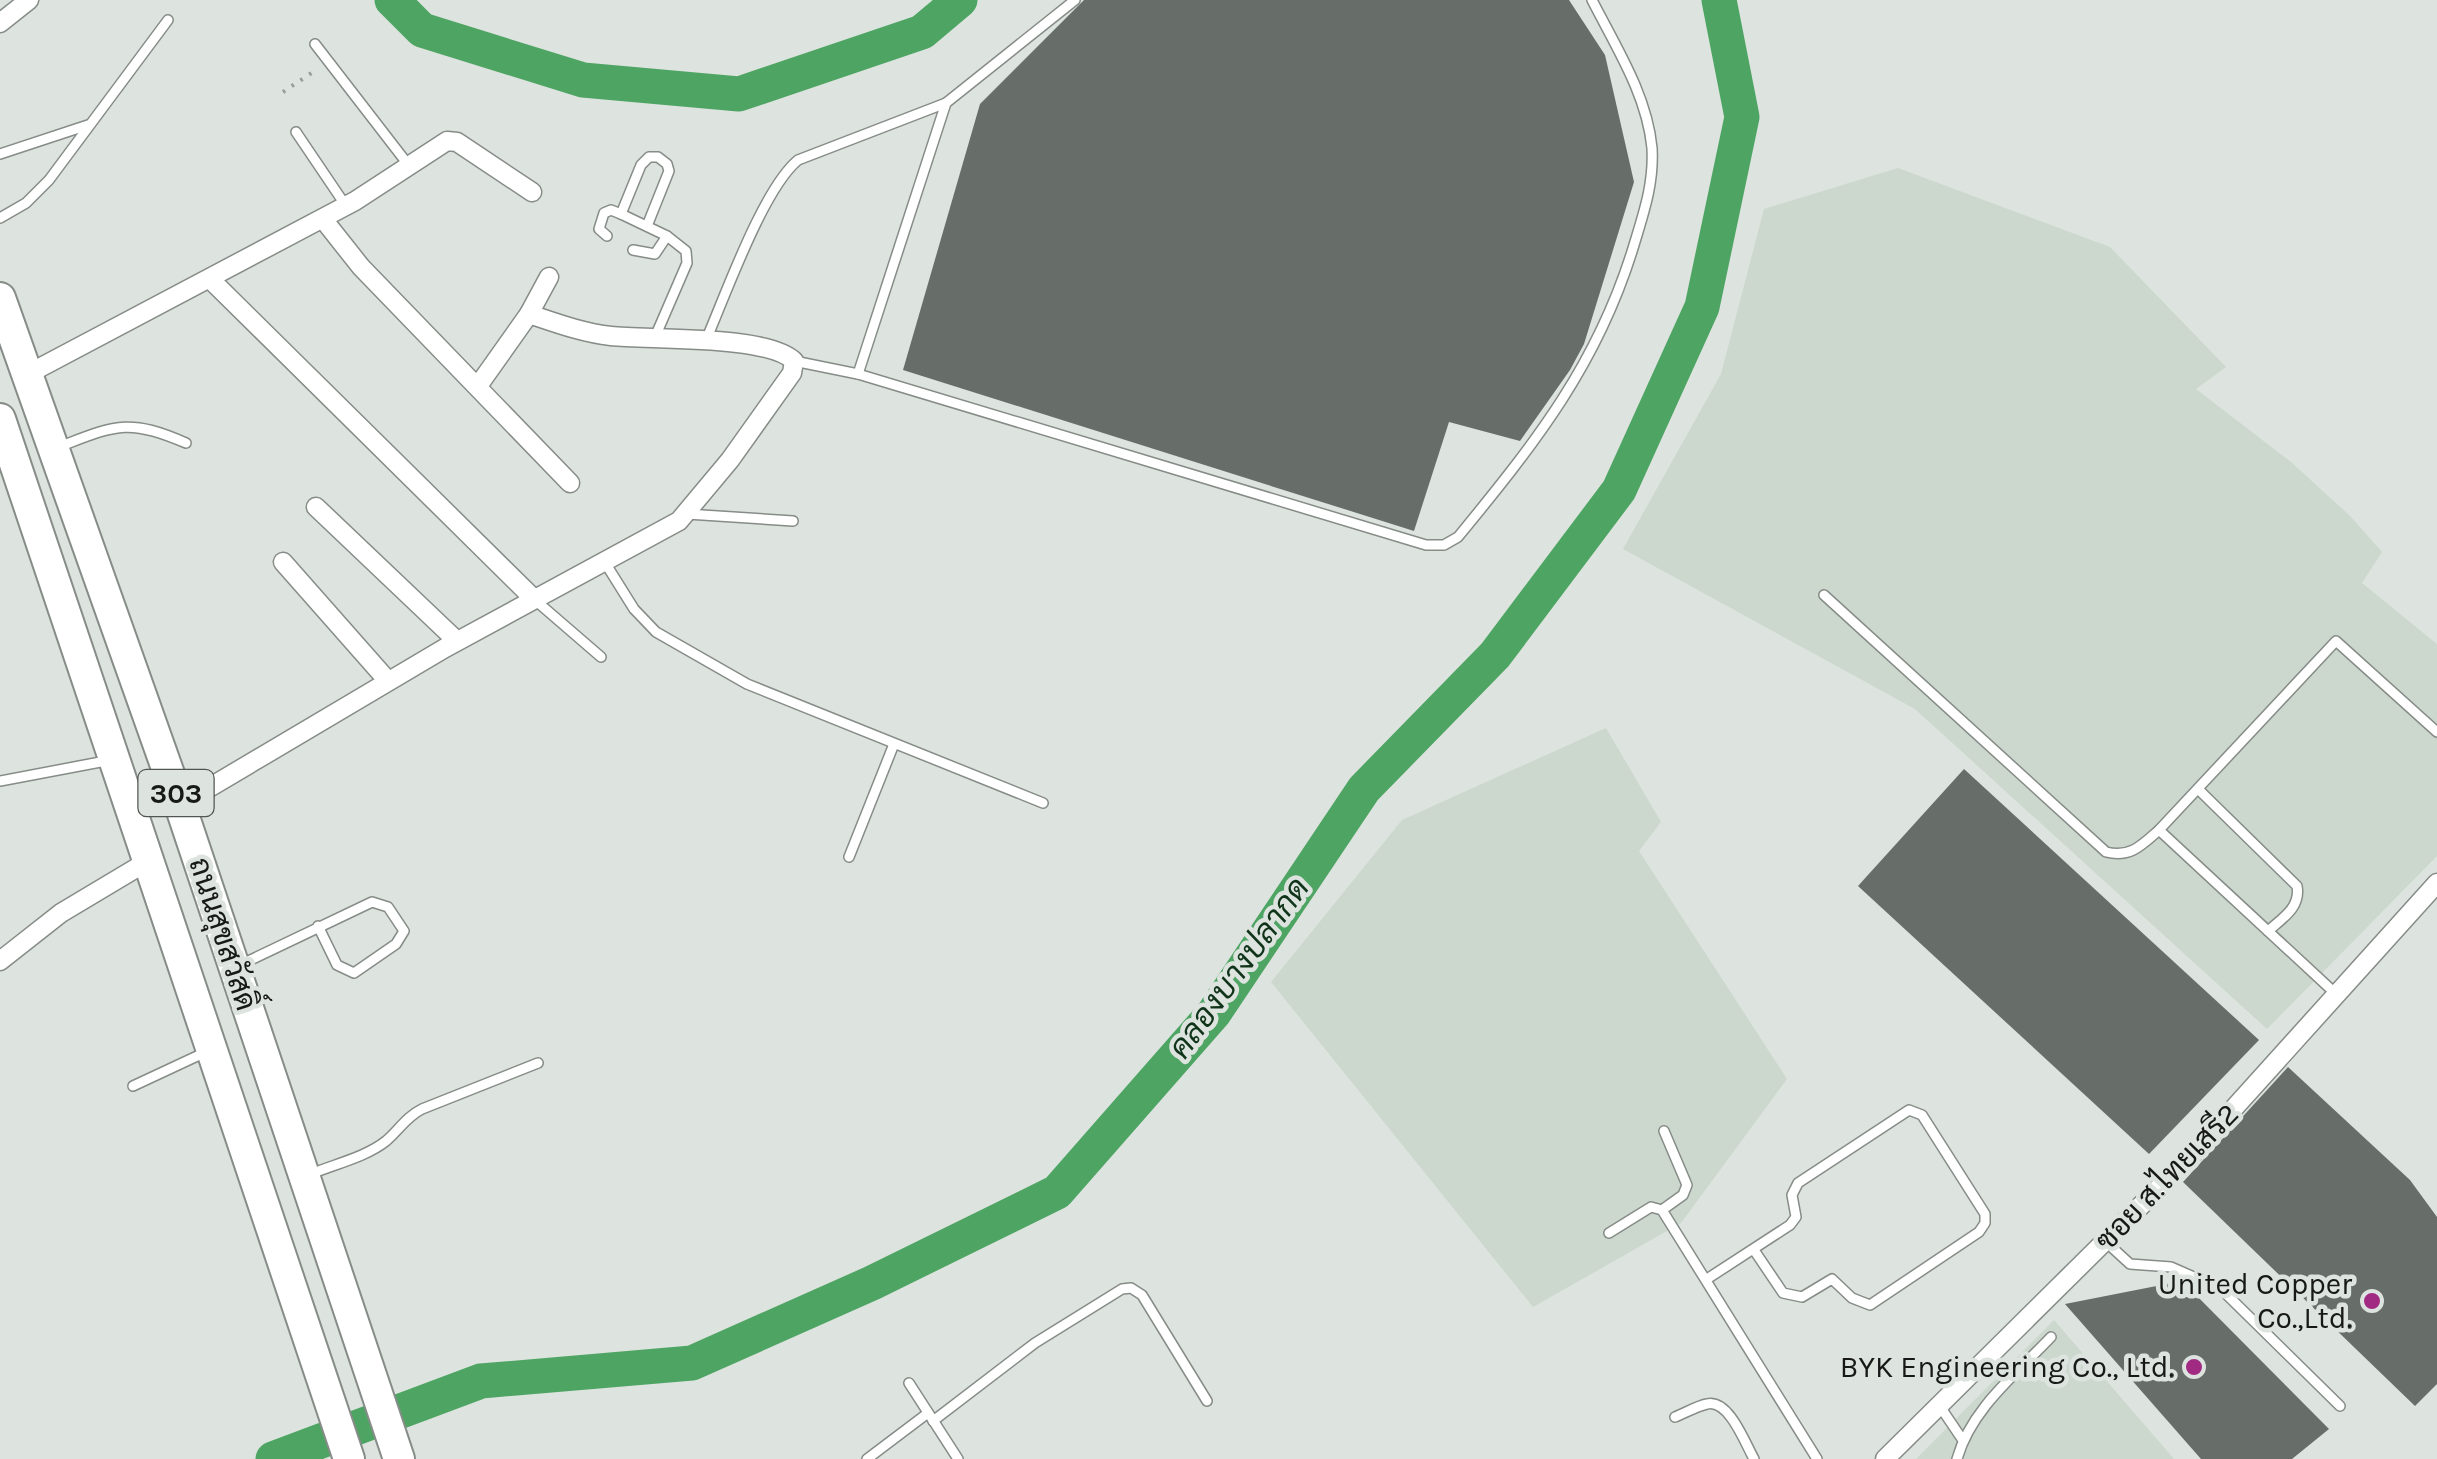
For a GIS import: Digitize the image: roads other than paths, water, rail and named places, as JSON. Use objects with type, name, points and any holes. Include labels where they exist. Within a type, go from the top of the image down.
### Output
[{"type":"main road","name":"ถนนสุขสวัสดิ์","points":[[0,298],[180,806],[399,1459]]},
{"type":"main road","name":"ถนนสุขสวัสดิ์","points":[[0,419],[349,1459]]},
{"type":"street","points":[[0,24],[30,0]]},
{"type":"street","points":[[28,374],[346,206],[447,141],[457,142],[532,192]]},
{"type":"street","points":[[323,218],[361,267],[570,483]]},
{"type":"street","points":[[478,386],[550,277]]},
{"type":"street","points":[[210,280],[534,600]]},
{"type":"street","points":[[180,806],[457,641],[668,528],[687,514],[792,372],[794,362],[787,355],[770,350],[583,332],[529,314]]},
{"type":"street","points":[[316,507],[457,641]]},
{"type":"street","points":[[283,562],[388,681]]},
{"type":"street","points":[[0,961],[61,913],[148,861]]},
{"type":"street","name":"ซอย ส.ไทยเสรี2","points":[[1884,1459],[2189,1158],[2437,883]]},
{"type":"lane","points":[[705,342],[780,177],[790,167],[798,160],[946,103],[1075,0]]},
{"type":"lane","points":[[794,362],[858,374],[1426,545],[1444,546],[1458,537],[1566,398],[1610,315],[1652,190],[1652,146],[1638,89],[1592,0]]},
{"type":"lane","points":[[0,218],[26,203],[49,180],[168,20]]},
{"type":"lane","points":[[315,44],[410,167]]},
{"type":"lane","points":[[858,374],[946,103]]},
{"type":"lane","points":[[0,154],[90,124]]},
{"type":"lane","points":[[296,132],[346,206]]},
{"type":"lane","points":[[621,214],[641,165],[649,157],[658,157],[669,171],[647,226]]},
{"type":"lane","points":[[607,236],[599,229],[604,213],[612,210],[667,236],[686,251],[687,263],[655,337]]},
{"type":"lane","points":[[633,250],[656,254],[667,236]]},
{"type":"lane","points":[[54,449],[109,428],[136,425],[186,443]]},
{"type":"lane","points":[[687,514],[793,521]]},
{"type":"lane","points":[[604,561],[634,609],[656,632],[747,684],[1043,804]]},
{"type":"lane","points":[[1824,595],[2106,852],[2134,852],[2159,830],[2336,641],[2437,732]]},
{"type":"lane","points":[[534,600],[601,657]]},
{"type":"lane","points":[[849,858],[894,744]]},
{"type":"lane","points":[[0,781],[114,760]]},
{"type":"lane","points":[[2198,789],[2297,886],[2299,895],[2294,908],[2268,932]]},
{"type":"lane","points":[[2159,830],[2336,994]]},
{"type":"lane","points":[[234,968],[318,926],[372,902],[381,902],[388,908],[404,930],[396,944],[354,973],[337,965],[318,926]]},
{"type":"lane","points":[[133,1086],[211,1050]]},
{"type":"lane","points":[[304,1176],[376,1148],[409,1116],[422,1109],[538,1063]]},
{"type":"lane","points":[[1707,1280],[1790,1225],[1796,1216],[1792,1195],[1798,1182],[1909,1110],[1922,1115],[1985,1214],[1985,1224],[1979,1232],[1870,1304],[1852,1298],[1832,1279],[1802,1296],[1790,1297],[1783,1293],[1754,1250]]},
{"type":"lane","points":[[1662,1210],[1683,1195],[1687,1184],[1664,1131]]},
{"type":"lane","points":[[1610,1233],[1651,1207],[1662,1210],[1817,1459]]},
{"type":"lane","points":[[2106,1242],[2130,1264],[2170,1267],[2221,1290],[2340,1406]]},
{"type":"lane","points":[[867,1459],[1034,1343],[1122,1289],[1132,1288],[1142,1295],[1207,1401]]},
{"type":"lane","points":[[1957,1459],[1974,1418],[2051,1337]]},
{"type":"lane","points":[[909,1383],[958,1459]]},
{"type":"lane","points":[[1675,1418],[1710,1403],[1717,1404],[1726,1411],[1754,1459]]},
{"type":"lane","points":[[1939,1405],[1962,1440]]},
{"type":"waterway","name":"คลองบางปลากด","points":[[392,0],[422,30],[583,80],[739,94],[922,32],[960,0]]},
{"type":"waterway","name":"คลองบางปลากด","points":[[273,1459],[481,1381],[692,1363],[872,1283],[1057,1192],[1214,1013],[1364,789],[1495,655],[1619,490],[1702,307],[1742,117],[1719,0]]},
{"type":"place","name":"United Copper Co.,Ltd.","points":[[2372,1301]]},
{"type":"place","name":"BYK Engineering Co., Ltd.","points":[[2194,1367]]}]
